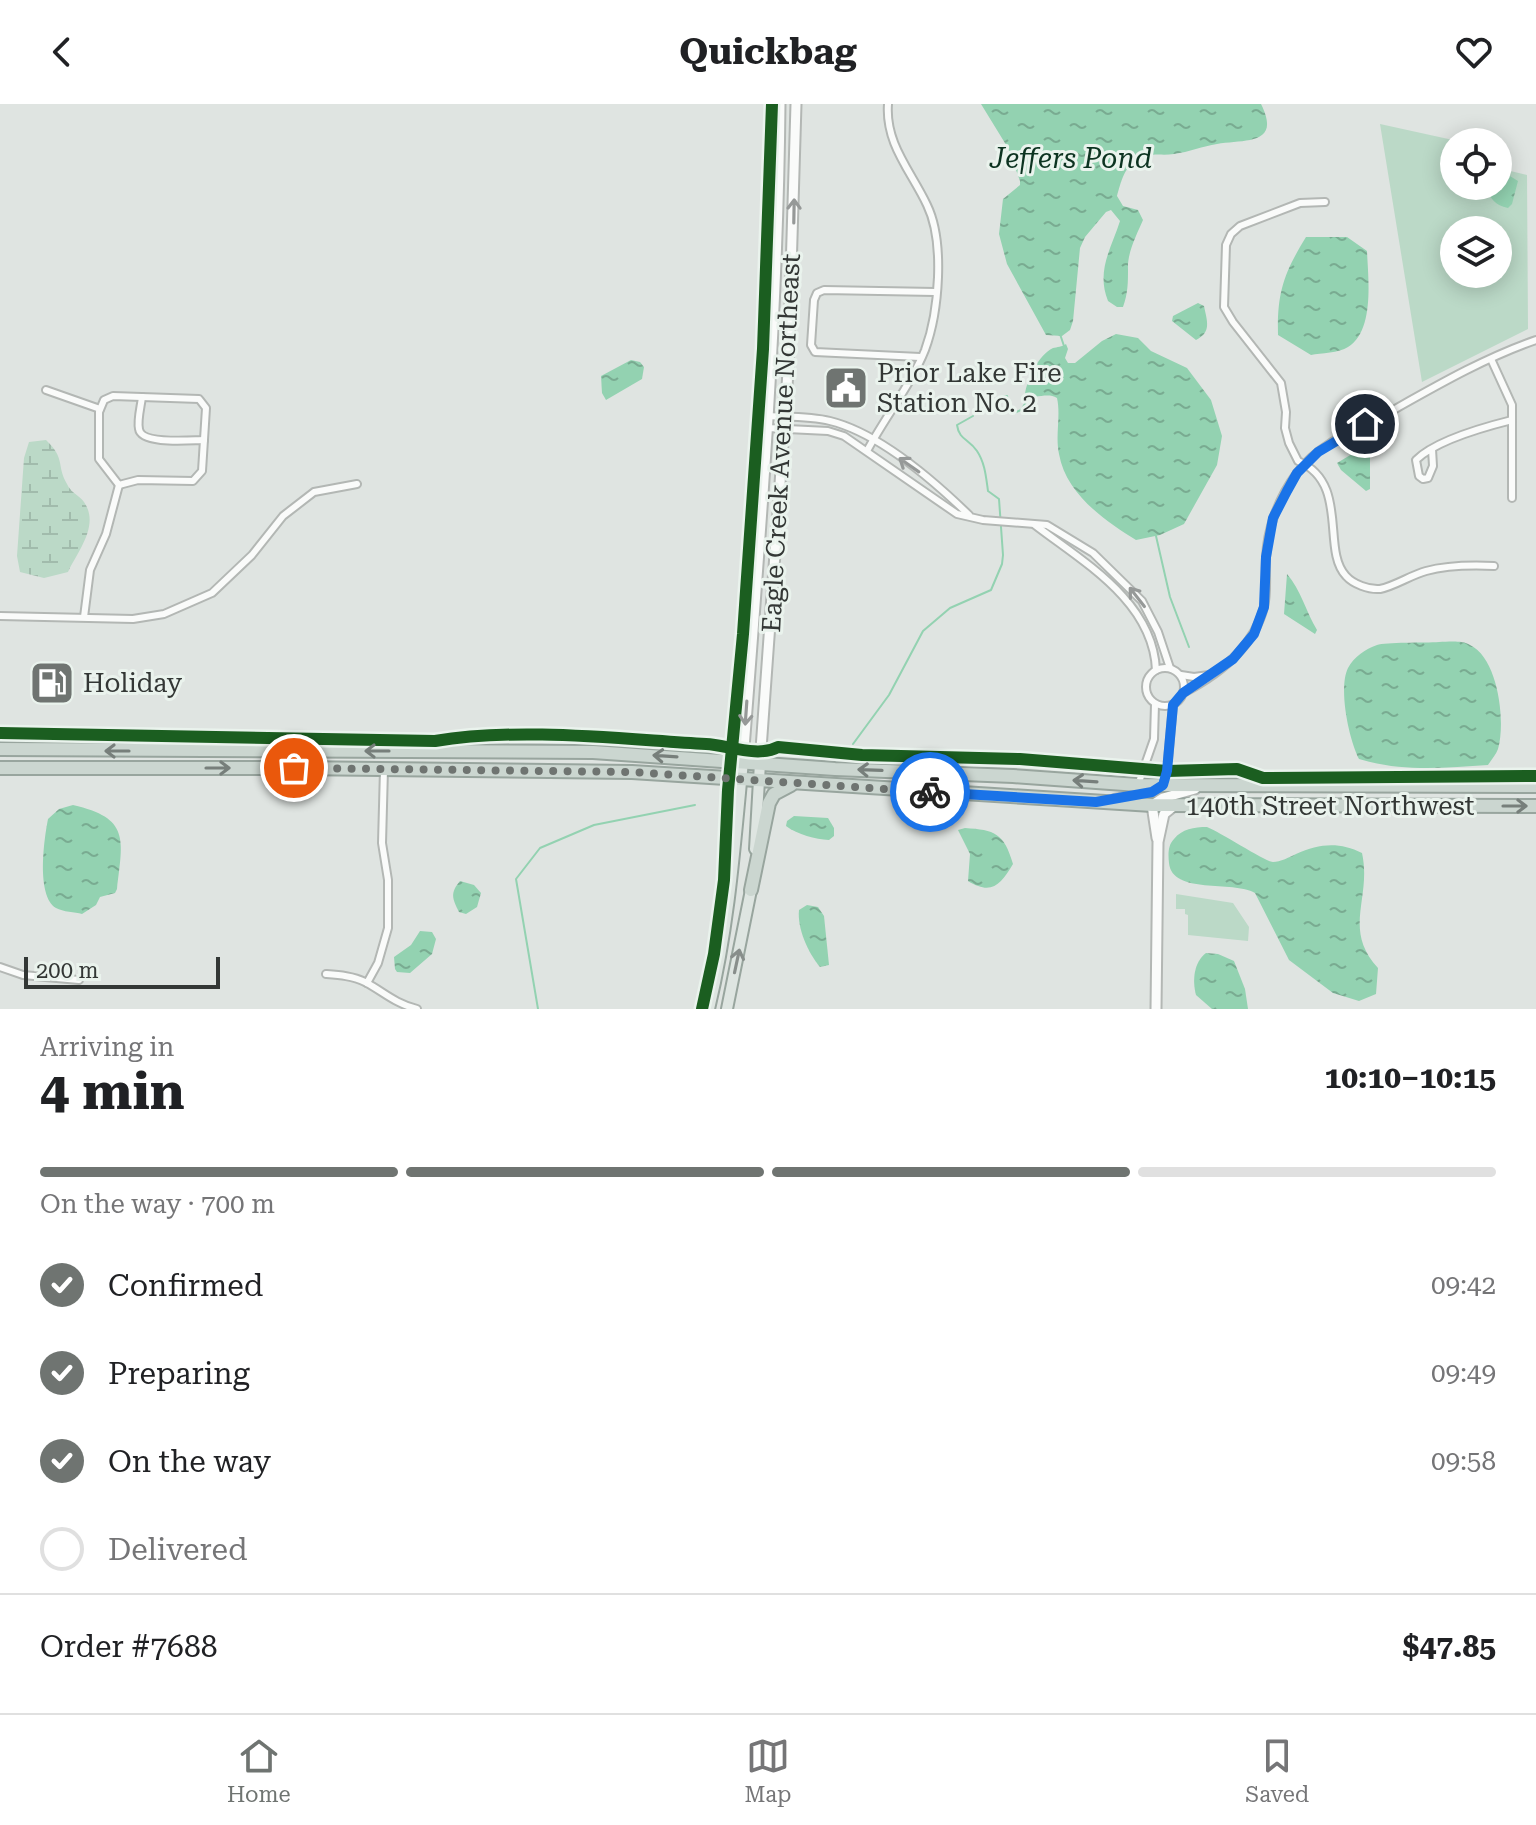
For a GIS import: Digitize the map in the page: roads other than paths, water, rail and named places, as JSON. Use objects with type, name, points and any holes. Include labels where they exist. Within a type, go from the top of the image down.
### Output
[{"type":"highway","name":"140th Street Northwest","points":[[0,749],[536,751],[1138,785],[1536,786]]},
{"type":"highway","name":"140th Street Northwest","points":[[0,768],[632,772],[1174,806],[1536,806]]},
{"type":"highway","points":[[751,890],[769,803],[774,794],[794,783]]},
{"type":"main road","name":"Eagle Creek Avenue Northeast","points":[[709,1009],[725,931],[743,761],[768,416],[780,104]]},
{"type":"main road","name":"Eagle Creek Avenue Northeast","points":[[727,1009],[751,890],[785,417],[793,266],[796,104]]},
{"type":"main road","points":[[1158,842],[1152,820],[1152,805],[1163,798],[1206,786]]},
{"type":"main road","points":[[1156,1009],[1158,842],[1164,814],[1174,806]]},
{"type":"street","points":[[867,451],[920,357],[933,316],[935,292],[937,250],[932,216],[892,141],[887,119],[888,104]]},
{"type":"street","points":[[1325,202],[1300,203],[1240,226],[1231,234],[1226,245],[1224,307],[1281,383],[1289,443],[1298,461],[1305,464],[1320,481],[1328,496],[1338,560],[1345,575],[1357,584],[1380,589],[1426,571],[1454,566],[1494,566]]},
{"type":"street","points":[[920,357],[815,352],[811,345],[814,300],[817,293],[824,290],[935,292]]},
{"type":"street","points":[[1096,802],[1152,792],[1163,785],[1173,705],[1183,693],[1233,659],[1254,634],[1264,607],[1266,557],[1273,518],[1305,464],[1346,434],[1491,359],[1536,340]]},
{"type":"street","points":[[1491,359],[1509,395],[1512,498]]},
{"type":"street","points":[[46,390],[100,409]]},
{"type":"street","points":[[113,396],[199,399],[206,408],[202,471],[193,481],[138,480],[119,485],[99,459],[100,409],[104,400],[113,396]]},
{"type":"street","points":[[142,397],[141,435],[152,440],[204,440]]},
{"type":"street","points":[[768,416],[842,424],[873,440],[938,486],[969,515]]},
{"type":"street","points":[[1432,449],[1432,473],[1423,479],[1419,476],[1416,460],[1432,449],[1466,434],[1512,420]]},
{"type":"street","points":[[767,428],[828,431],[844,436],[957,514],[983,520],[1047,525],[1062,533],[1093,553],[1142,601],[1158,632],[1170,668],[1179,674],[1194,677],[1212,674]]},
{"type":"street","points":[[0,616],[133,619],[164,614],[212,593],[252,555],[283,516],[314,492],[357,484]]},
{"type":"street","points":[[84,617],[90,570],[106,534],[119,485]]},
{"type":"street","points":[[1035,525],[1114,587],[1132,608],[1150,639],[1156,670]]},
{"type":"street","points":[[1170,668],[1156,670],[1145,684],[1147,696],[1155,704],[1173,705]]},
{"type":"street","points":[[1179,674],[1183,680],[1183,693]]},
{"type":"street","points":[[1138,785],[1154,739],[1155,704]]},
{"type":"street","points":[[367,983],[378,963],[388,928],[388,880],[382,843],[384,769]]},
{"type":"street","points":[[0,967],[23,975],[79,980]]},
{"type":"street","points":[[326,974],[346,975],[367,983],[396,1003],[417,1009]]},
{"type":"water","name":"Jeffers Pond","points":[[981,104],[1261,104],[1267,127],[1257,138],[1147,156],[1133,162],[1124,175],[1117,196],[1123,206],[1138,210],[1143,220],[1129,257],[1123,307],[1108,301],[1105,290],[1106,260],[1120,221],[1111,210],[1085,237],[1080,248],[1070,330],[1062,336],[1046,335],[1007,264],[999,234],[1003,199],[1020,185],[1020,181],[1008,148]]},
{"type":"water","points":[[1512,177],[1518,181],[1512,204],[1508,208],[1494,201],[1512,200]]},
{"type":"water","points":[[1306,237],[1347,237],[1367,251],[1369,289],[1366,316],[1357,339],[1340,350],[1311,355],[1278,335],[1283,283]]},
{"type":"water","points":[[1198,303],[1204,306],[1207,326],[1196,340],[1172,321],[1173,316]]},
{"type":"water","points":[[1116,334],[1138,338],[1151,351],[1187,368],[1211,400],[1222,436],[1217,465],[1184,524],[1160,535],[1136,540],[1099,515],[1069,482],[1058,447],[1057,398],[1025,394],[1034,368],[1048,351],[1066,344],[1065,358],[1068,363],[1075,363]]},
{"type":"water","points":[[631,360],[640,362],[644,367],[642,379],[606,400],[602,393],[601,376]]},
{"type":"water","points":[[1370,447],[1370,489],[1366,491],[1337,463],[1362,448]]},
{"type":"water","points":[[1287,574],[1317,630],[1315,634],[1284,614]]},
{"type":"water","points":[[1467,643],[1480,652],[1498,691],[1500,737],[1498,749],[1488,765],[1407,767],[1359,759],[1348,727],[1344,701],[1345,677],[1350,664],[1360,654],[1377,645]]},
{"type":"water","points":[[73,805],[92,810],[114,824],[121,844],[115,893],[100,897],[96,905],[82,914],[56,908],[50,902],[44,880],[48,819],[59,809]]},
{"type":"water","points":[[794,816],[828,818],[834,828],[834,836],[829,840],[796,832],[786,826]]},
{"type":"water","points":[[1207,827],[1273,862],[1322,846],[1346,847],[1362,853],[1364,884],[1360,926],[1367,954],[1378,968],[1376,994],[1359,1001],[1333,993],[1289,960],[1255,893],[1233,887],[1192,883],[1173,873],[1169,863],[1172,841],[1185,831]]},
{"type":"water","points":[[965,828],[991,832],[1006,846],[1013,864],[995,886],[983,887],[968,881],[970,854],[958,830]]},
{"type":"water","points":[[460,881],[474,885],[481,893],[477,907],[466,914],[459,912],[454,899],[453,892]]},
{"type":"water","points":[[807,905],[818,907],[824,916],[829,965],[820,967],[804,940],[799,910]]},
{"type":"water","points":[[420,931],[432,932],[436,939],[432,954],[410,973],[397,972],[394,957],[411,945]]},
{"type":"water","points":[[1206,953],[1234,961],[1245,989],[1248,1009],[1212,1009],[1196,995],[1195,972]]},
{"type":"waterway","points":[[1060,334],[1064,346]]},
{"type":"waterway","points":[[992,403],[999,397],[1007,396],[1010,410],[1014,413],[1021,410],[1030,396]]},
{"type":"waterway","points":[[853,744],[889,695],[923,631],[950,608],[991,590],[1002,564],[999,499],[988,491],[980,456],[960,434],[957,425],[973,416]]},
{"type":"waterway","points":[[1156,536],[1170,597],[1189,647]]},
{"type":"waterway","points":[[538,1009],[516,879],[540,848],[594,825],[695,805]]},
{"type":"place","name":"Prior Lake Fire Station No. 2","points":[[846,388]]},
{"type":"place","name":"Holiday","points":[[52,683]]}]
